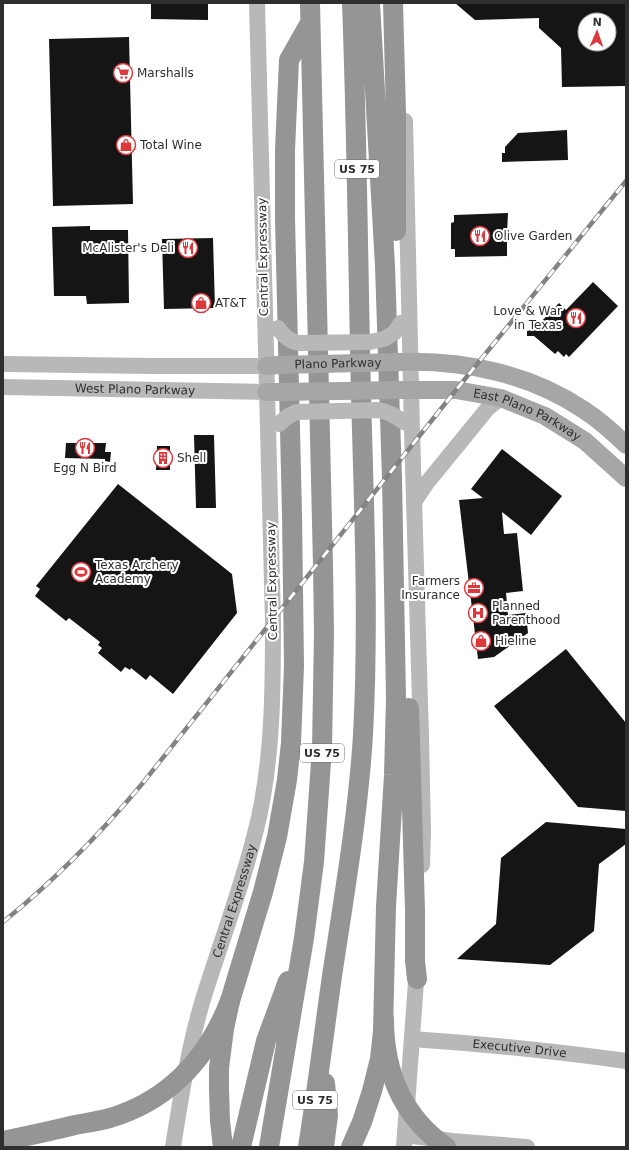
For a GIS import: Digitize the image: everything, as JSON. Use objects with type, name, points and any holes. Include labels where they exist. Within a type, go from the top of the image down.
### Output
[{"type":"highway","name":"US 75","points":[[269,1147],[304,938],[314,862],[320,786],[324,633],[310,3]]},
{"type":"highway","name":"US 75","points":[[308,1147],[323,1052],[356,810],[363,737],[365,693],[366,550],[352,3]]},
{"type":"highway","points":[[351,1147],[362,1122],[374,1083],[380,1054],[384,1016],[387,899],[396,742],[397,669],[385,266],[370,3]]},
{"type":"highway","points":[[385,266],[396,244],[396,128],[393,3]]},
{"type":"highway","points":[[224,1147],[219,1111],[219,1079],[223,1037],[232,998],[276,843],[287,780],[291,742],[294,666],[293,533],[285,218],[285,150],[289,60],[310,23]]},
{"type":"highway","points":[[397,669],[408,691],[415,910],[415,961],[417,979]]},
{"type":"highway","points":[[241,1147],[266,1040],[304,938]]},
{"type":"highway","points":[[3,1141],[110,1118],[150,1101],[178,1081],[198,1059],[215,1035],[232,998]]},
{"type":"highway","points":[[384,1016],[388,1064],[399,1093],[420,1124],[431,1135],[445,1145]]},
{"type":"highway","points":[[323,1052],[328,1115],[324,1147]]},
{"type":"main road","name":"Central Expressway","points":[[173,1147],[184,1081],[195,1029],[246,869],[259,816],[272,721],[273,664],[268,454],[273,392],[272,366],[265,307],[257,3]]},
{"type":"main road","points":[[402,3],[410,300],[406,361],[406,390],[414,502],[423,832],[417,979],[405,1141],[445,1145],[527,1147]]},
{"type":"main road","points":[[265,307],[284,336],[291,341],[299,343],[370,342],[384,340],[394,333],[401,323],[410,300]]},
{"type":"main road","points":[[406,361],[448,363],[476,367],[518,378],[542,387],[584,409],[620,440],[603,457]]},
{"type":"main road","name":"Plano Parkway","points":[[272,366],[406,361]]},
{"type":"main road","name":"West Plano Parkway","points":[[3,364],[272,366]]},
{"type":"main road","name":"West Plano Parkway","points":[[3,387],[273,392]]},
{"type":"main road","points":[[273,392],[406,390]]},
{"type":"main road","name":"East Plano Parkway","points":[[406,390],[456,390],[501,398],[545,416],[585,441],[626,478]]},
{"type":"main road","points":[[414,502],[426,484],[488,408],[501,398]]},
{"type":"main road","points":[[268,454],[279,424],[286,417],[296,412],[379,410],[397,416],[408,427]]},
{"type":"main road","name":"Executive Drive","points":[[412,1039],[489,1044],[626,1061]]},
{"type":"building","points":[[151,3],[208,3],[208,20],[151,19]]},
{"type":"building","points":[[455,3],[626,3],[626,86],[562,87],[561,48],[539,28],[539,18],[475,20]]},
{"type":"building","points":[[129,37],[133,204],[53,206],[49,39]]},
{"type":"building","points":[[567,130],[568,160],[502,162],[502,153],[505,153],[505,147],[518,133]]},
{"type":"building","name":"Olive Garden","points":[[508,213],[507,233],[509,233],[509,239],[507,242],[507,256],[455,257],[455,249],[451,249],[451,223],[454,222],[454,215]]},
{"type":"building","points":[[90,226],[90,230],[128,230],[129,303],[87,304],[86,296],[54,296],[52,227]]},
{"type":"building","points":[[213,238],[215,308],[164,309],[162,239]]},
{"type":"building","name":"Love & War in Texas","points":[[593,282],[618,306],[569,357],[566,354],[564,357],[558,351],[555,354],[534,336],[527,336],[527,331],[538,329],[538,325],[559,303],[566,310]]},
{"type":"building","name":"Shell","points":[[194,435],[214,435],[216,508],[196,508]]},
{"type":"building","name":"Egg N Bird","points":[[66,443],[106,443],[105,452],[111,452],[110,462],[105,461],[105,459],[65,458]]},
{"type":"building","name":"Shell","points":[[157,446],[170,446],[170,470],[156,470]]},
{"type":"building","points":[[502,449],[562,496],[531,535],[502,512],[504,534],[517,533],[523,591],[506,593],[508,615],[526,613],[528,633],[494,657],[478,659],[459,500],[483,498],[471,489]]},
{"type":"building","points":[[118,484],[232,574],[237,613],[173,694],[150,675],[146,680],[131,668],[130,670],[125,667],[121,672],[98,653],[102,648],[98,645],[100,642],[69,618],[66,621],[35,596],[40,589],[36,586]]},
{"type":"building","points":[[566,649],[626,723],[626,811],[578,807],[494,706]]},
{"type":"building","points":[[546,822],[626,829],[626,844],[599,864],[594,931],[550,965],[457,959],[496,924],[501,858]]},
{"type":"railway","points":[[3,922],[58,874],[110,821],[142,784],[456,390],[626,181]]},
{"type":"place","name":"Marshalls","points":[[123,73]]},
{"type":"place","name":"Total Wine","points":[[126,145]]},
{"type":"place","name":"Olive Garden","points":[[480,236]]},
{"type":"place","name":"McAlister's Deli","points":[[188,248]]},
{"type":"place","name":"AT&T","points":[[201,303]]},
{"type":"place","name":"Love & War in Texas","points":[[576,318]]},
{"type":"place","name":"Egg N Bird","points":[[85,448]]},
{"type":"place","name":"Shell","points":[[163,458]]},
{"type":"place","name":"Texas Archery Academy","points":[[81,572]]},
{"type":"place","name":"Farmers Insurance","points":[[474,588]]},
{"type":"place","name":"Planned Parenthood","points":[[478,613]]},
{"type":"place","name":"Hieline","points":[[481,641]]}]
